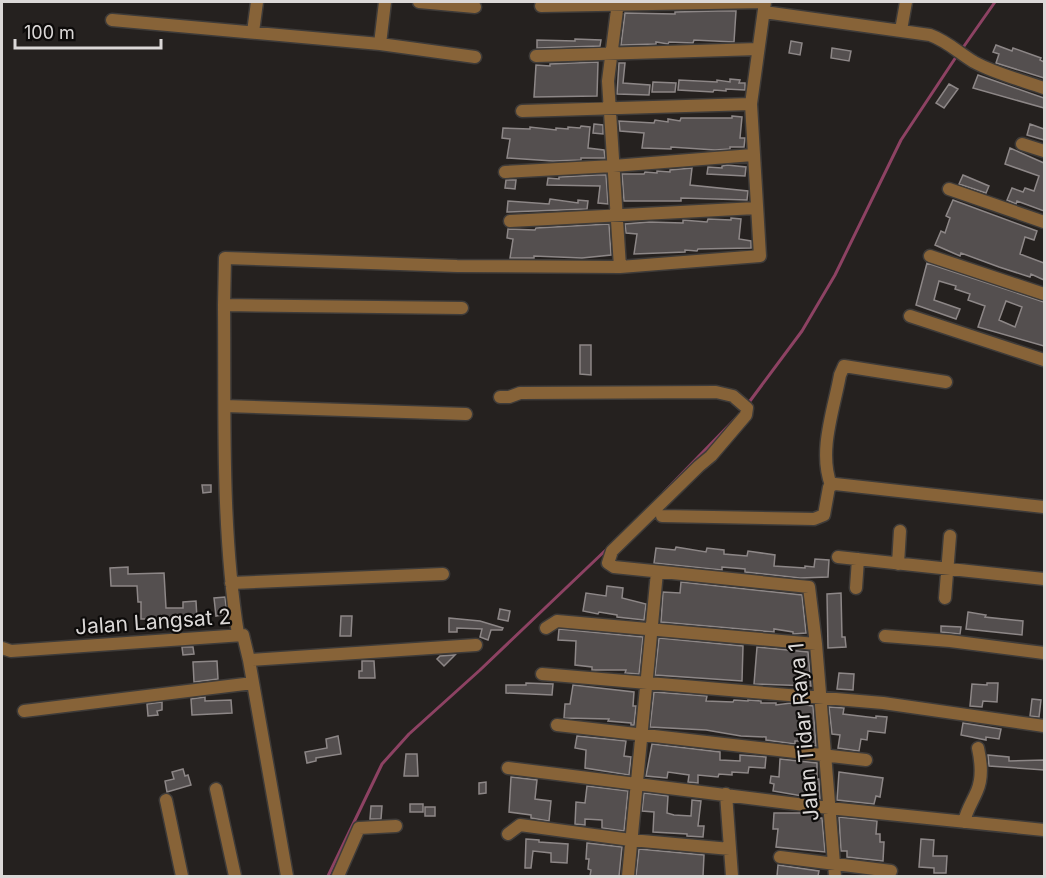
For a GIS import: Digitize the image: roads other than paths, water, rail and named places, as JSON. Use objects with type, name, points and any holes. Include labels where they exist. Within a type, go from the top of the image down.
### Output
[{"type":"street","points":[[253,32],[257,2]]},
{"type":"street","points":[[380,44],[385,2]]},
{"type":"street","points":[[419,2],[475,7]]},
{"type":"street","points":[[901,30],[906,2]]},
{"type":"street","points":[[541,6],[618,3],[764,5],[940,38],[965,57],[994,71],[1044,88]]},
{"type":"street","points":[[618,3],[608,81],[620,267]]},
{"type":"street","points":[[238,634],[231,583],[226,498],[225,258],[457,266],[620,267],[760,256],[751,104],[764,5]]},
{"type":"street","points":[[112,20],[380,44],[475,57]]},
{"type":"street","points":[[536,56],[758,49]]},
{"type":"street","points":[[522,111],[751,104]]},
{"type":"street","points":[[1022,144],[1044,151]]},
{"type":"street","points":[[505,171],[613,166],[753,155]]},
{"type":"street","points":[[949,189],[1044,222]]},
{"type":"street","points":[[510,220],[756,208]]},
{"type":"street","points":[[930,256],[1044,294]]},
{"type":"street","points":[[224,306],[462,308]]},
{"type":"street","points":[[910,316],[1044,360]]},
{"type":"street","points":[[831,485],[826,469],[826,453],[840,375],[844,366],[946,382]]},
{"type":"street","points":[[500,397],[520,393],[716,392],[729,394],[743,404],[746,415],[711,456],[610,555],[608,563],[611,567],[657,572],[628,876]]},
{"type":"street","points":[[225,406],[466,414]]},
{"type":"street","points":[[662,516],[814,519],[824,515],[828,488],[831,485],[840,484],[1044,507]]},
{"type":"street","points":[[898,564],[900,531]]},
{"type":"street","points":[[945,598],[950,536]]},
{"type":"street","points":[[838,557],[1044,579]]},
{"type":"street","points":[[856,588],[858,559]]},
{"type":"street","name":"Jalan Tidar Raya 1","points":[[657,572],[807,586],[811,589],[835,876]]},
{"type":"street","points":[[231,583],[442,574]]},
{"type":"street","points":[[546,628],[558,621],[816,644]]},
{"type":"street","name":"Jalan Langsat 2","points":[[2,648],[11,651],[243,635],[288,876]]},
{"type":"street","points":[[885,636],[950,640],[1044,653]]},
{"type":"street","points":[[249,660],[476,645]]},
{"type":"street","points":[[542,674],[883,703],[1044,726]]},
{"type":"street","points":[[24,711],[253,683]]},
{"type":"street","points":[[557,725],[866,760]]},
{"type":"street","points":[[964,822],[967,807],[977,790],[980,777],[981,765],[978,748]]},
{"type":"street","points":[[508,768],[829,808],[1044,830]]},
{"type":"street","points":[[216,789],[235,876]]},
{"type":"street","points":[[726,794],[732,876]]},
{"type":"street","points":[[165,800],[182,876]]},
{"type":"street","points":[[508,834],[520,825],[631,840],[730,849]]},
{"type":"street","points":[[338,876],[359,828],[396,826]]},
{"type":"street","points":[[780,857],[891,871]]},
{"type":"waterway","points":[[962,49],[995,2]]},
{"type":"waterway","points":[[747,405],[802,331],[835,275],[901,140],[958,54]]},
{"type":"waterway","points":[[664,492],[737,417]]},
{"type":"waterway","points":[[328,876],[382,764],[409,734],[609,547]]}]
